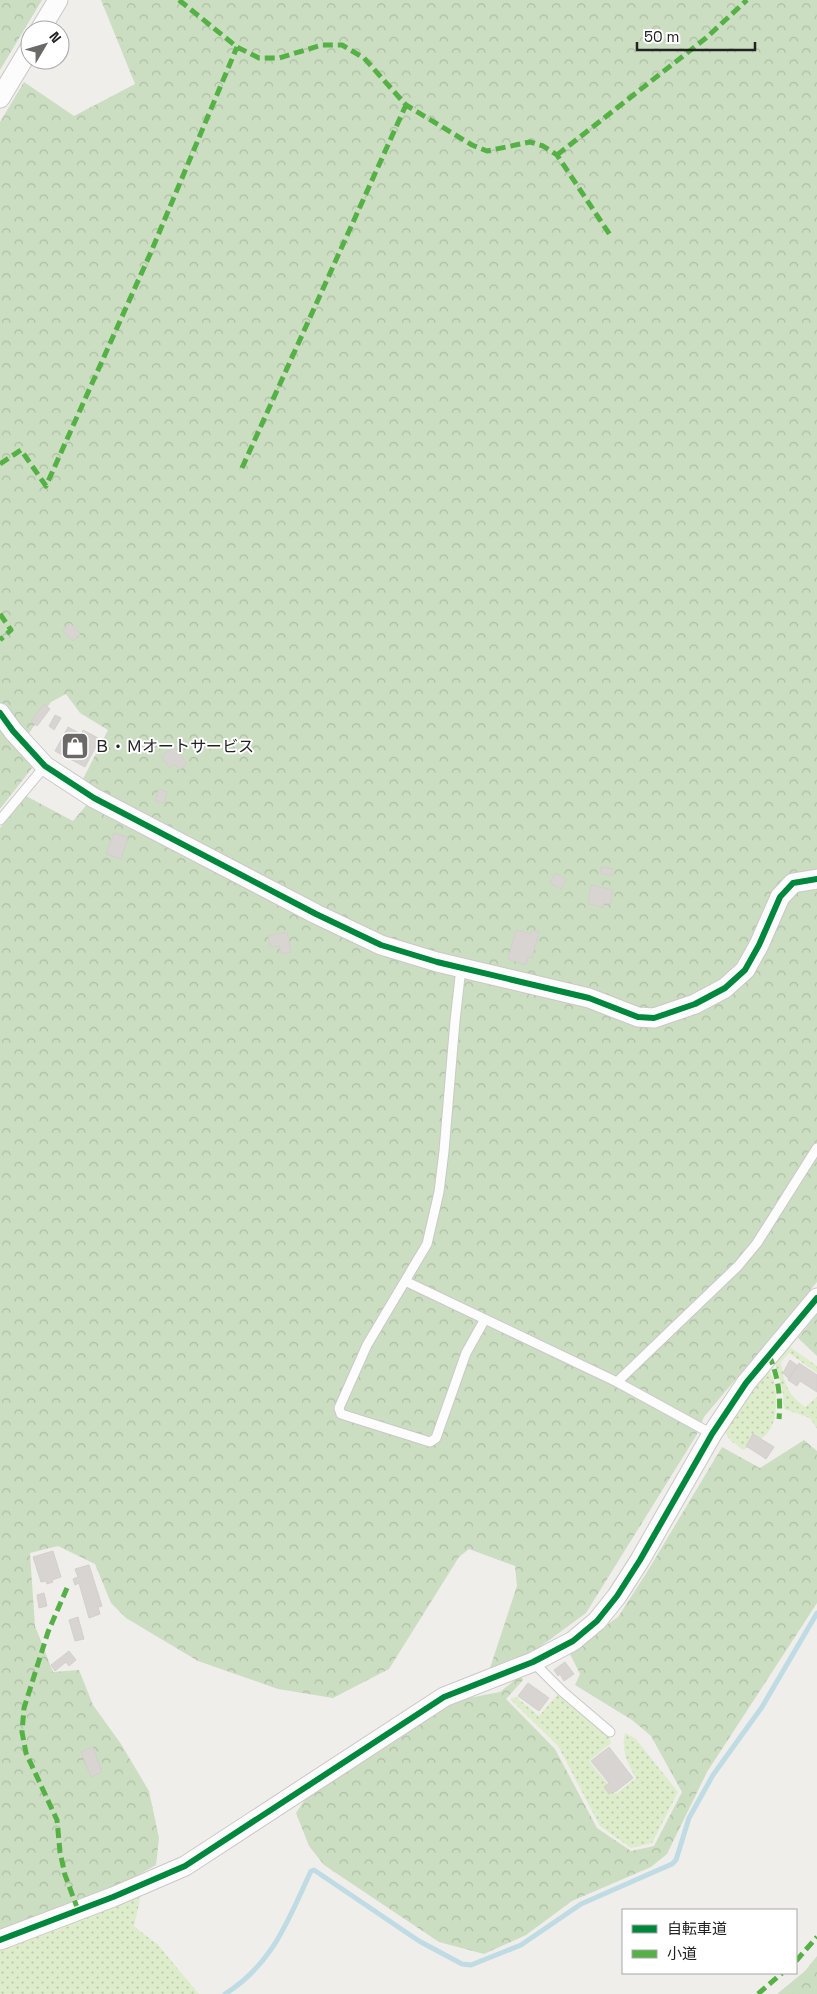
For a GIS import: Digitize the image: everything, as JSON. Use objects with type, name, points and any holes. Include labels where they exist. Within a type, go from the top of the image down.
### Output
[{"type":"street","points":[[46,20],[58,0]]},
{"type":"street","points":[[0,98],[20,65]]},
{"type":"street","points":[[0,713],[13,731],[45,766],[94,798],[316,914],[381,945],[461,968],[589,998],[638,1017],[654,1018],[696,1004],[725,988],[744,970],[759,945],[780,897],[793,883],[817,879]]},
{"type":"street","points":[[0,1940],[113,1897],[185,1866],[444,1697],[533,1662],[573,1641],[597,1621],[617,1596],[640,1560],[712,1434],[746,1383],[817,1298]]},
{"type":"lane","points":[[0,820],[45,766]]},
{"type":"lane","points":[[461,968],[439,1192],[427,1244],[367,1345],[339,1408],[342,1414],[430,1442],[436,1438],[466,1353],[485,1318]]},
{"type":"lane","points":[[617,1382],[738,1266],[757,1243],[817,1148]]},
{"type":"lane","points":[[405,1281],[617,1382],[712,1434]]},
{"type":"lane","points":[[533,1662],[563,1692],[610,1732]]},
{"type":"green space","points":[[0,0],[42,0],[30,20],[20,20],[20,37],[0,70]]},
{"type":"green space","points":[[101,0],[817,0],[817,1282],[704,1417],[696,1436],[586,1613],[529,1655],[489,1671],[517,1586],[515,1566],[469,1549],[459,1557],[389,1669],[333,1698],[278,1689],[198,1661],[126,1618],[111,1603],[95,1564],[58,1546],[30,1553],[35,1626],[53,1672],[79,1670],[93,1705],[121,1744],[149,1791],[159,1838],[156,1865],[131,1879],[0,1935],[0,828],[26,796],[73,821],[95,795],[83,779],[108,730],[80,713],[66,694],[51,702],[27,736],[32,768],[0,809],[0,122],[24,82],[74,116],[135,84]]},
{"type":"green space","points":[[817,1314],[817,1356],[798,1338]]},
{"type":"green space","points":[[786,1344],[817,1366],[817,1373],[789,1353],[781,1362],[787,1388],[799,1402],[805,1407],[817,1397],[817,1429],[810,1418],[784,1409],[783,1393],[774,1358]]},
{"type":"green space","points":[[767,1368],[774,1381],[776,1390],[775,1417],[767,1434],[743,1450],[730,1440],[722,1428]]},
{"type":"green space","points":[[804,1440],[817,1451],[817,1603],[707,1772],[667,1854],[651,1867],[572,1901],[526,1935],[484,1954],[439,1942],[324,1865],[309,1846],[296,1813],[308,1795],[448,1702],[500,1692],[521,1675],[523,1680],[506,1699],[555,1749],[597,1828],[631,1851],[654,1846],[682,1792],[651,1736],[632,1720],[575,1685],[580,1674],[569,1652],[618,1617],[722,1447],[760,1468]]},
{"type":"green space","points":[[559,1693],[609,1737],[611,1743],[589,1761],[616,1794],[636,1778],[626,1756],[624,1745],[625,1733],[635,1738],[678,1792],[652,1843],[631,1848],[600,1826],[558,1746],[510,1699],[516,1697],[539,1716]]},
{"type":"green space","points":[[141,1895],[134,1926],[158,1945],[199,1994],[0,1994],[0,1948]]},
{"type":"green space","points":[[817,1956],[817,1994],[777,1994],[805,1971]]},
{"type":"building","points":[[70,623],[80,634],[73,641],[62,631]]},
{"type":"building","points":[[44,704],[50,709],[37,726],[31,721]]},
{"type":"building","points":[[55,715],[61,718],[54,730],[49,726]]},
{"type":"building","points":[[68,727],[81,734],[83,730],[100,739],[85,767],[55,751]]},
{"type":"building","points":[[174,747],[187,764],[179,770],[175,764],[170,768],[161,756]]},
{"type":"building","points":[[159,789],[167,792],[164,803],[155,801]]},
{"type":"building","points":[[114,833],[128,837],[121,859],[106,854]]},
{"type":"building","points":[[601,867],[613,869],[613,875],[600,874]]},
{"type":"building","points":[[555,873],[566,879],[561,889],[550,883]]},
{"type":"building","points":[[591,885],[613,890],[610,904],[604,903],[603,907],[588,904]]},
{"type":"building","points":[[516,930],[531,934],[532,930],[539,932],[532,958],[528,957],[526,965],[508,959]]},
{"type":"building","points":[[287,932],[291,952],[281,954],[279,946],[270,947],[268,936]]},
{"type":"building","points":[[790,1360],[798,1366],[789,1379],[783,1373]]},
{"type":"building","points":[[799,1363],[817,1375],[817,1392],[800,1381],[797,1386],[788,1380]]},
{"type":"building","points":[[753,1434],[774,1447],[766,1459],[746,1446]]},
{"type":"building","points":[[53,1551],[61,1577],[47,1584],[46,1581],[41,1582],[33,1557]]},
{"type":"building","points":[[89,1565],[102,1606],[98,1607],[100,1614],[89,1618],[79,1583],[75,1585],[73,1579],[78,1577],[75,1569]]},
{"type":"building","points":[[44,1593],[47,1606],[39,1608],[37,1595]]},
{"type":"building","points":[[78,1617],[84,1639],[75,1641],[69,1620]]},
{"type":"building","points":[[69,1651],[76,1660],[69,1666],[66,1662],[55,1671],[51,1665]]},
{"type":"building","points":[[565,1662],[574,1674],[564,1681],[560,1674],[558,1676],[554,1670]]},
{"type":"building","points":[[528,1683],[549,1698],[539,1711],[518,1696]]},
{"type":"building","points":[[93,1747],[102,1772],[91,1777],[81,1752]]},
{"type":"building","points":[[609,1747],[633,1778],[615,1792],[614,1790],[609,1794],[604,1787],[609,1783],[591,1761]]},
{"type":"waterway","points":[[225,1994],[242,1982],[267,1955],[286,1924],[311,1871],[314,1870],[419,1941],[462,1964],[471,1965],[521,1945],[581,1904],[672,1864],[676,1860],[689,1818],[713,1775],[762,1707],[817,1613]]},
{"type":"marked path","points":[[179,0],[237,47],[259,58],[279,58],[322,45],[342,45],[364,58],[406,105],[472,145],[487,151],[530,142],[543,146],[557,155],[612,238]]},
{"type":"marked path","points":[[557,155],[706,38],[747,0]]},
{"type":"marked path","points":[[0,464],[21,450],[46,486],[151,252],[237,47]]},
{"type":"marked path","points":[[242,468],[406,105]]},
{"type":"marked path","points":[[0,614],[11,630],[0,640]]},
{"type":"marked path","points":[[769,1355],[778,1386],[780,1402],[779,1419]]},
{"type":"marked path","points":[[67,1588],[48,1632],[24,1708],[22,1732],[26,1753],[57,1820],[60,1852],[65,1875],[78,1910]]},
{"type":"marked path","points":[[797,1960],[817,1937]]},
{"type":"marked path","points":[[758,1994],[781,1974]]},
{"type":"cycle path","points":[[0,713],[13,731],[45,766],[94,798],[316,914],[381,945],[437,962],[589,998],[638,1017],[654,1018],[695,1004],[725,988],[745,970],[759,945],[780,897],[793,883],[817,879]]},
{"type":"cycle path","points":[[0,1940],[113,1897],[185,1866],[444,1697],[533,1662],[573,1641],[597,1621],[617,1596],[640,1560],[712,1434],[746,1383],[817,1298]]},
{"type":"place","name":"Ｂ・Ｍオートサービス","points":[[75,746]]}]
